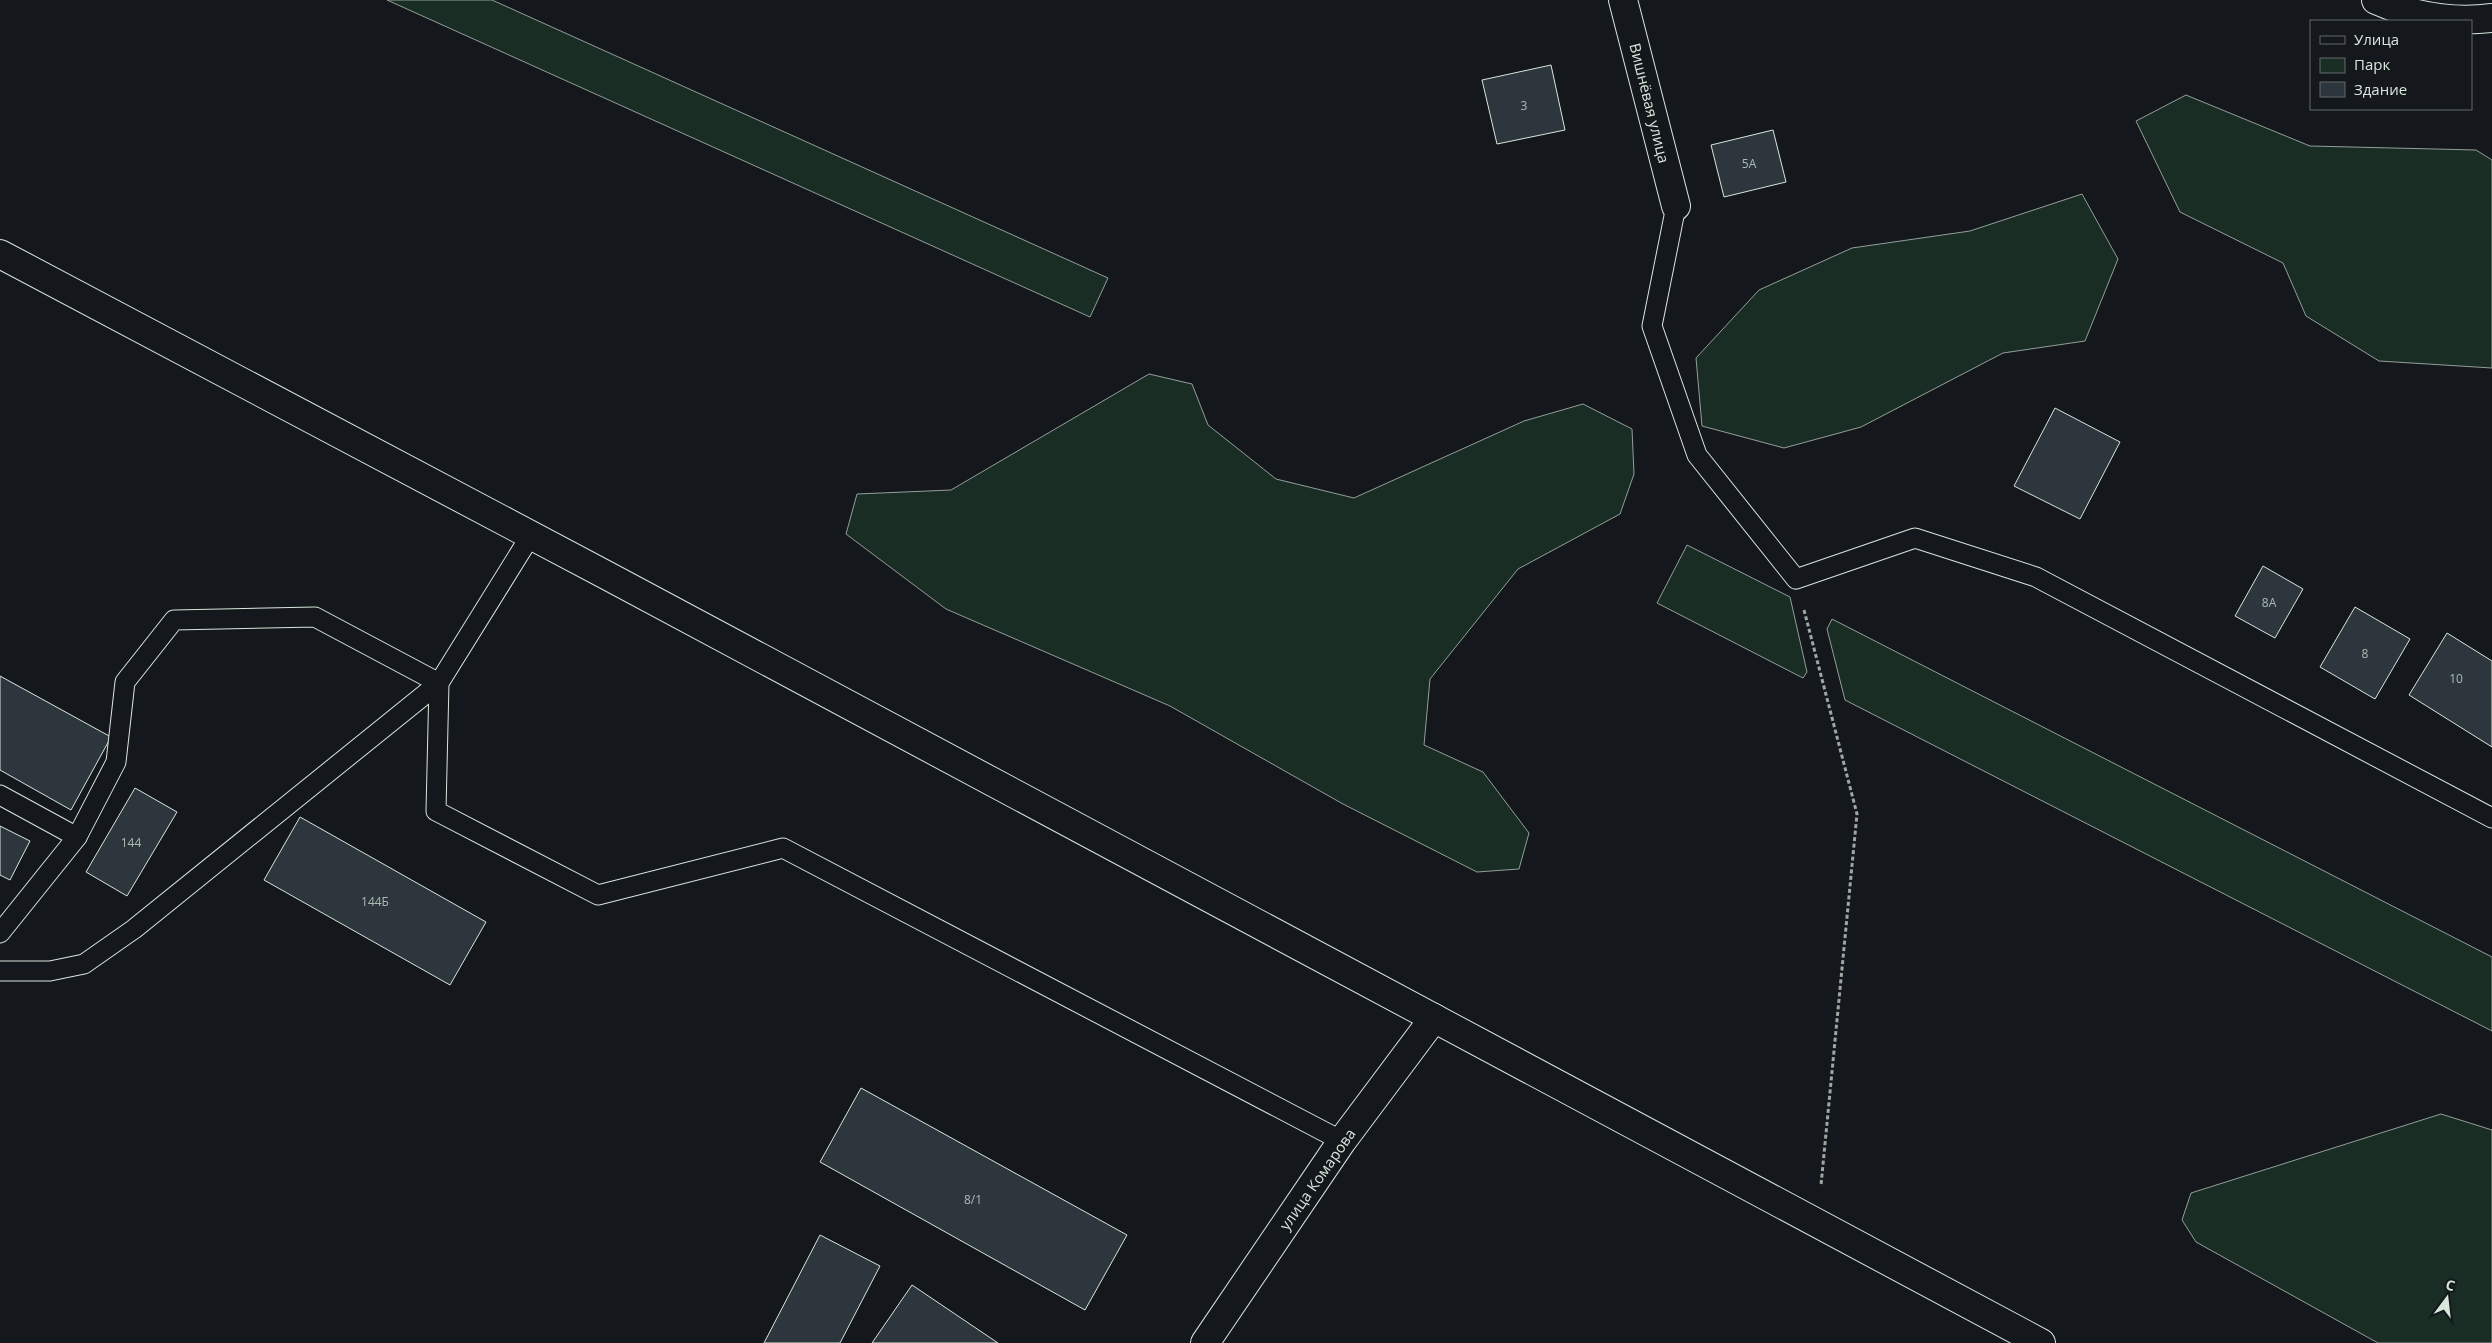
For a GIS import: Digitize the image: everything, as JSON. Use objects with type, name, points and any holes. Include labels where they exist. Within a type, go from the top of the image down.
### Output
[{"type":"main road","name":"Вишнёвая улица","points":[[1623,0],[1676,206]]},
{"type":"main road","points":[[2376,0],[2403,12],[2462,20]]},
{"type":"main road","points":[[2472,21],[2492,18]]},
{"type":"main road","points":[[0,254],[531,535],[2041,1343]]},
{"type":"main road","name":"улица Комарова","points":[[1205,1343],[1342,1141],[1434,1018]]},
{"type":"lane","points":[[1676,206],[1652,326],[1697,455],[1796,579],[1915,538],[2036,576],[2492,818]]},
{"type":"lane","points":[[0,971],[50,971],[84,964],[134,929],[439,683],[531,535]]},
{"type":"lane","points":[[0,933],[77,837],[116,762],[125,682],[174,620],[315,617],[439,683]]},
{"type":"lane","points":[[439,683],[436,811],[598,895],[783,848],[1342,1141]]},
{"type":"lane","points":[[0,795],[77,837]]},
{"type":"path","points":[[1796,579],[1857,814],[1817,1223]]},
{"type":"green space","points":[[387,0],[492,0],[1108,278],[1090,317]]},
{"type":"green space","points":[[2186,95],[2310,146],[2476,150],[2492,160],[2492,368],[2379,361],[2306,316],[2283,263],[2180,212],[2136,121]]},
{"type":"green space","points":[[2082,194],[2118,259],[2085,341],[2003,353],[1861,427],[1784,448],[1702,426],[1696,358],[1759,290],[1852,248],[1970,231]]},
{"type":"green space","points":[[1149,374],[1192,384],[1208,425],[1276,479],[1354,498],[1524,421],[1583,404],[1632,429],[1634,474],[1620,514],[1518,569],[1430,679],[1424,745],[1483,772],[1529,833],[1519,869],[1477,872],[1343,804],[1170,706],[946,609],[846,534],[857,494],[951,490]]},
{"type":"green space","points":[[1687,545],[1790,597],[1807,672],[1803,678],[1657,603]]},
{"type":"green space","points":[[1832,619],[2492,957],[2492,1031],[1845,700],[1827,629]]},
{"type":"green space","points":[[2441,1114],[2492,1130],[2492,1343],[2378,1343],[2196,1242],[2182,1220],[2191,1193]]},
{"type":"building","points":[[1551,65],[1565,130],[1497,144],[1482,80]]},
{"type":"building","points":[[1773,130],[1786,182],[1724,197],[1711,145]]},
{"type":"building","points":[[2055,408],[2120,442],[2080,519],[2014,486]]},
{"type":"building","points":[[2263,566],[2303,589],[2275,638],[2235,616]]},
{"type":"building","points":[[2355,607],[2410,639],[2375,699],[2320,667]]},
{"type":"building","points":[[2447,633],[2492,661],[2492,747],[2409,695]]},
{"type":"building","points":[[0,676],[111,737],[71,810],[0,770]]},
{"type":"building","points":[[135,788],[177,812],[127,896],[86,872]]},
{"type":"building","points":[[300,817],[486,922],[450,985],[264,880]]},
{"type":"building","points":[[0,826],[30,841],[10,880],[0,875]]},
{"type":"building","points":[[861,1088],[1127,1235],[1085,1310],[820,1162]]},
{"type":"building","points":[[820,1235],[880,1266],[840,1343],[764,1343]]},
{"type":"building","points":[[912,1285],[998,1343],[872,1343]]}]
